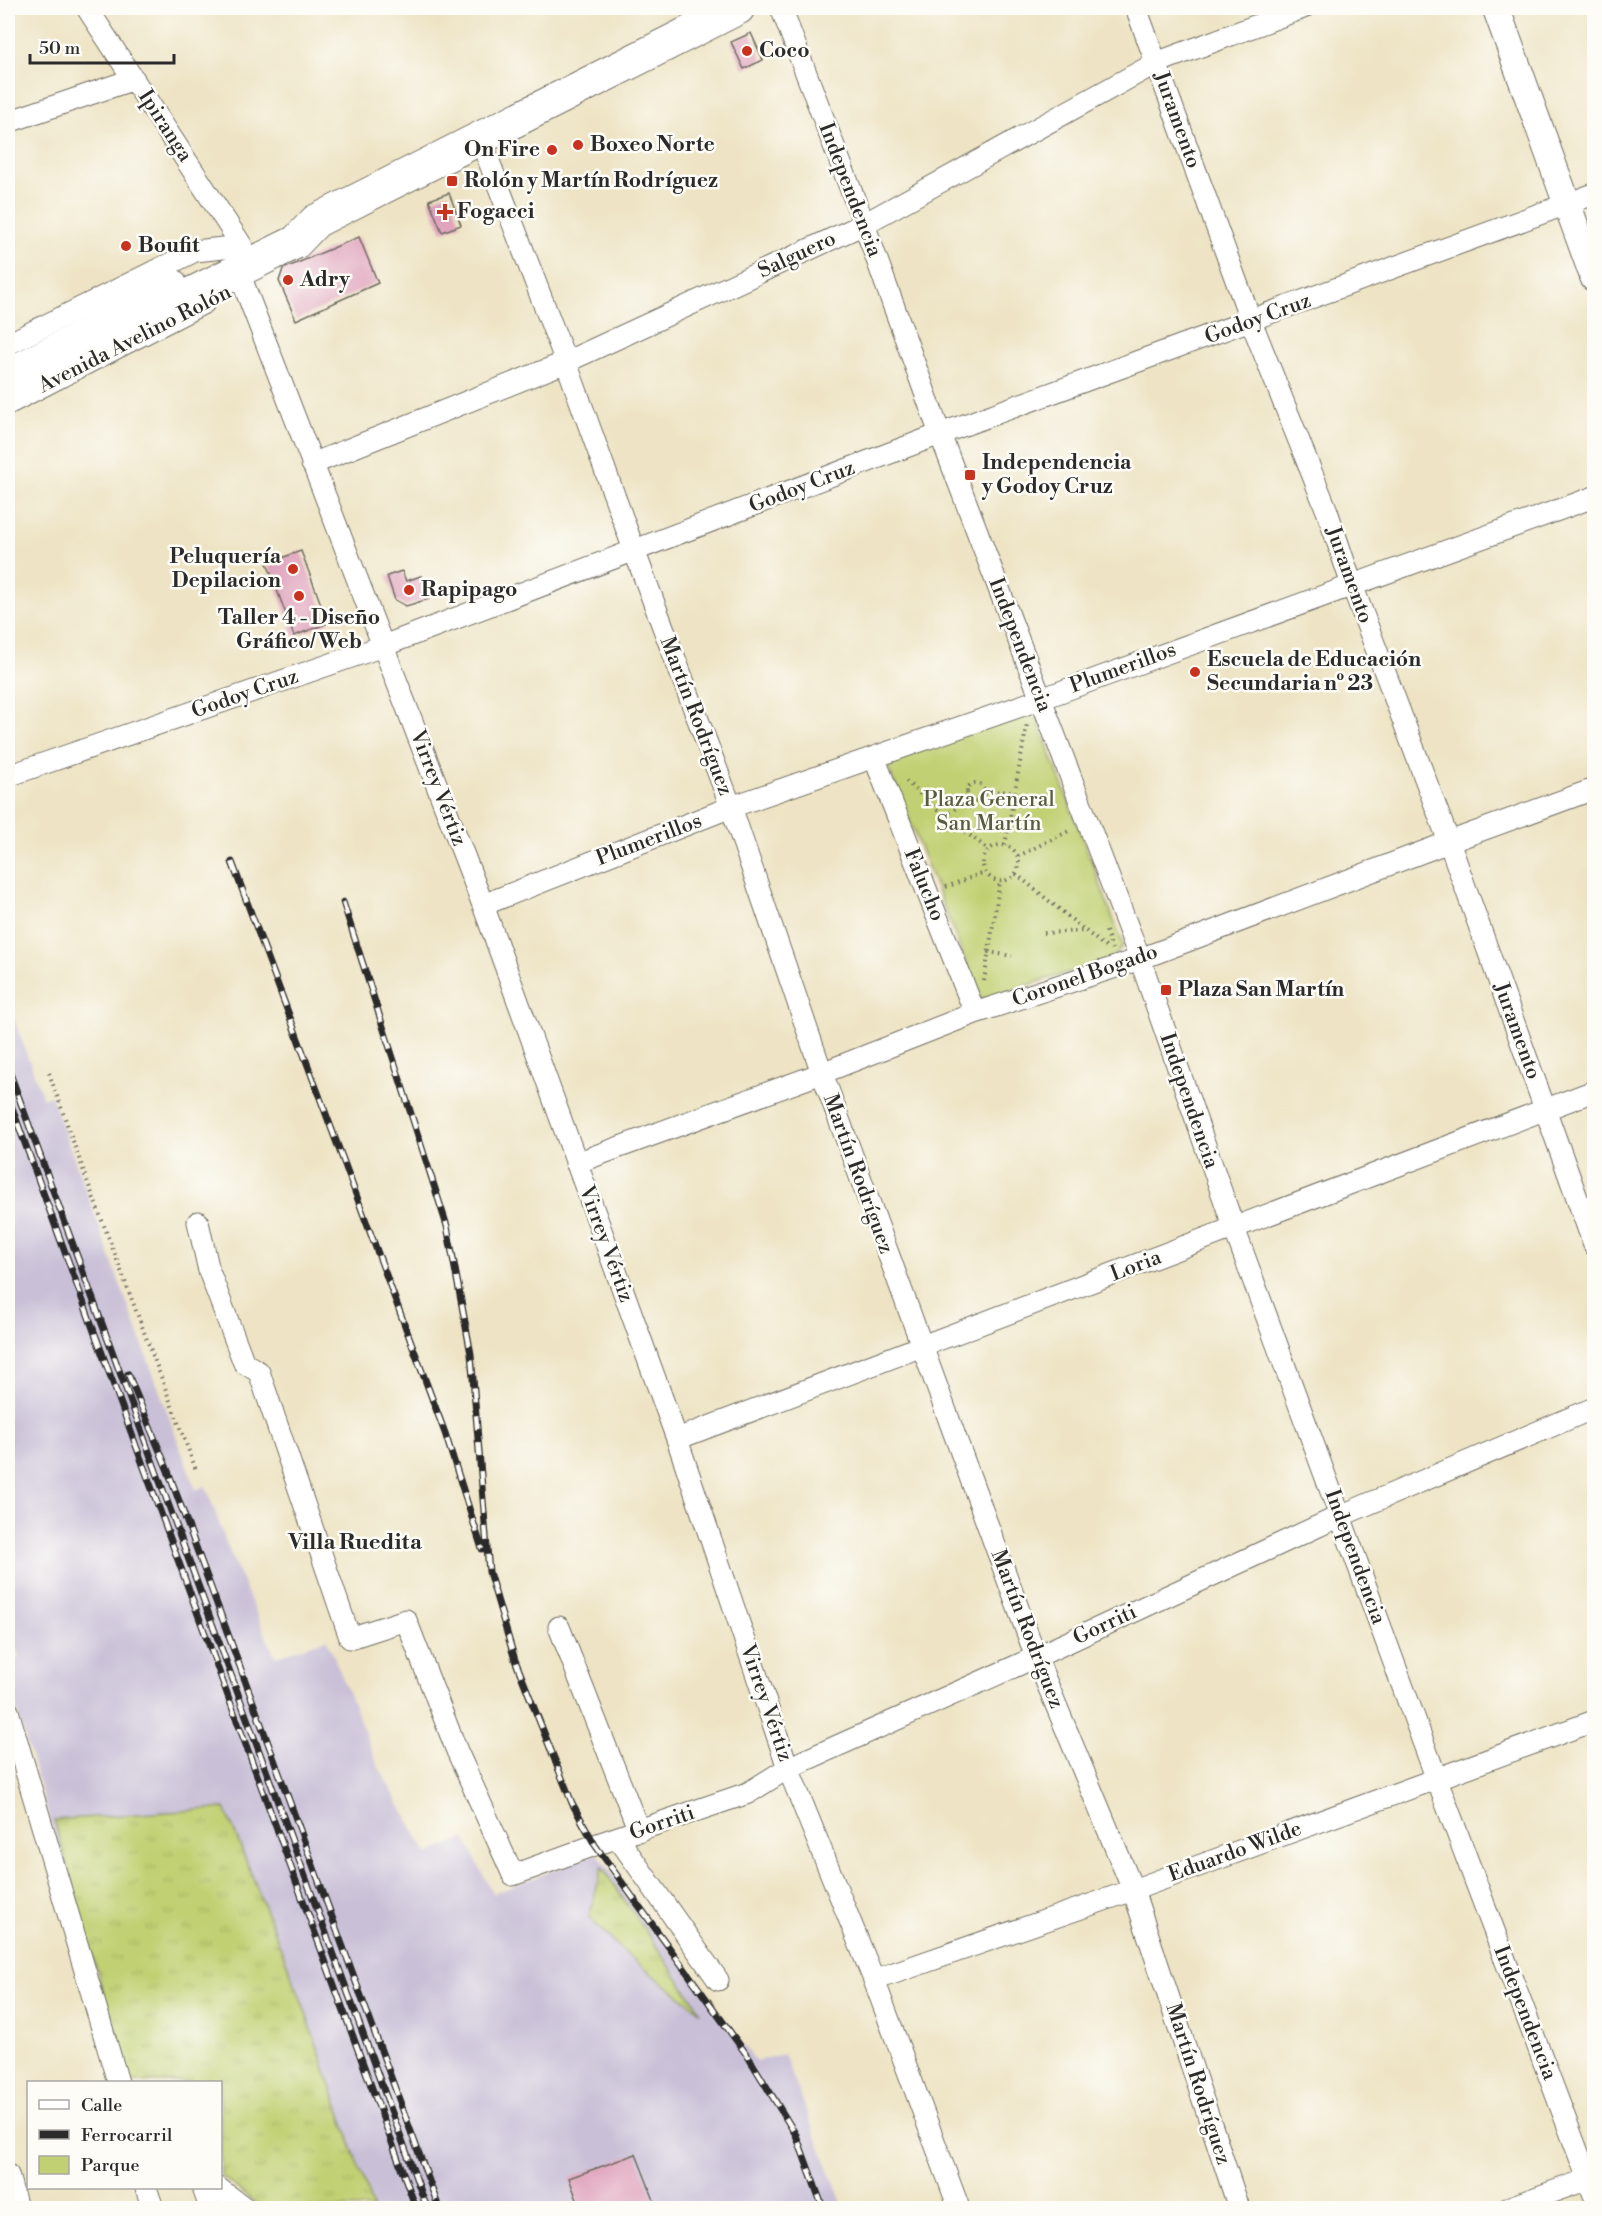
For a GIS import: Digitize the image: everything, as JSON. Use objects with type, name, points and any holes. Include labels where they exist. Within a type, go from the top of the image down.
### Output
[{"type":"main road","name":"Avenida Avelino Rolón","points":[[8,375],[156,299],[181,299],[245,264],[296,242],[316,221],[738,8]]},
{"type":"street","name":"Ipiranga","points":[[87,8],[134,79],[245,264]]},
{"type":"street","name":"Independencia","points":[[781,8],[864,224],[1035,706],[1140,959],[1234,1228],[1436,1777],[1592,2184]]},
{"type":"street","name":"Juramento","points":[[1136,8],[1251,321],[1327,511],[1352,585],[1449,842],[1594,1245]]},
{"type":"street","name":"Salguero","points":[[312,464],[566,362],[864,224],[1156,63],[1303,8]]},
{"type":"street","points":[[1496,8],[1594,278]]},
{"type":"street","points":[[8,122],[134,79]]},
{"type":"street","name":"Martín Rodríguez","points":[[480,138],[566,362],[731,807],[822,1073],[1036,1657],[1133,1890],[1239,2208]]},
{"type":"street","name":"Godoy Cruz","points":[[8,776],[383,646],[940,434],[1594,194]]},
{"type":"street","name":"Avenida Avelino Rolón","points":[[8,345],[195,251],[245,264]]},
{"type":"street","name":"Avenida Avelino Rolón","points":[[8,404],[245,264]]},
{"type":"street","name":"Virrey Vértiz","points":[[245,264],[312,464],[483,905],[677,1439],[788,1768],[874,1980],[959,2208]]},
{"type":"street","name":"Plumerillos","points":[[483,905],[731,807],[874,757],[1035,706],[1352,585],[1594,497]]},
{"type":"street","name":"Falucho","points":[[874,757],[975,1013]]},
{"type":"street","name":"Coronel Bogado","points":[[576,1163],[822,1073],[975,1013],[1140,959],[1594,789]]},
{"type":"street","name":"Loria","points":[[677,1439],[1594,1091]]},
{"type":"street","name":"Gorriti","points":[[198,1222],[213,1281],[244,1363],[259,1372],[350,1638],[406,1620],[458,1751],[513,1875],[747,1793],[788,1768],[1036,1657],[1340,1516],[1594,1408]]},
{"type":"street","points":[[559,1627],[639,1831]]},
{"type":"street","points":[[8,1711],[118,2081]]},
{"type":"street","name":"Eduardo Wilde","points":[[874,1980],[1133,1890],[1436,1777],[1594,1721]]},
{"type":"street","points":[[618,1838],[718,1980]]},
{"type":"street","points":[[8,2175],[17,2208]]},
{"type":"street","points":[[1508,2208],[1592,2184]]},
{"type":"street","points":[[147,2189],[153,2208]]},
{"type":"street","points":[[204,2189],[210,2208]]},
{"type":"street","points":[[221,2189],[245,2208]]},
{"type":"path","points":[[1005,845],[1035,706]]},
{"type":"path","points":[[900,776],[944,816],[988,849]]},
{"type":"path","points":[[970,799],[967,790],[972,783],[981,784],[985,792]]},
{"type":"path","points":[[985,792],[1015,791]]},
{"type":"path","points":[[970,799],[981,800],[985,792]]},
{"type":"path","points":[[944,816],[970,799]]},
{"type":"path","points":[[1018,856],[1073,829]]},
{"type":"path","points":[[1005,845],[1011,847],[1018,856],[1018,868],[1016,874],[1006,880],[994,880],[985,872],[982,860],[988,849],[1005,845]]},
{"type":"path","points":[[940,889],[985,872]]},
{"type":"path","points":[[1016,874],[1113,953],[1119,966]]},
{"type":"path","points":[[984,982],[1000,881]]},
{"type":"path","points":[[1044,933],[1086,931]]},
{"type":"path","points":[[988,952],[1012,956]]},
{"type":"path","points":[[49,1073],[196,1470]]},
{"type":"shaded area","points":[[8,1003],[43,1098],[51,1096],[196,1490],[206,1486],[228,1548],[275,1657],[327,1639],[378,1766],[427,1854],[465,1838],[493,1894],[597,1853],[756,2061],[784,2054],[844,2208],[262,2208],[222,2177],[222,2081],[129,2081],[8,1681],[8,1663],[19,1658],[8,1621]]},
{"type":"green space","name":"Plaza General San Martín","points":[[1033,708],[1123,945],[1114,958],[981,1000],[885,759]]},
{"type":"green space","points":[[225,1808],[301,1999],[373,2208],[262,2208],[222,2177],[222,2081],[129,2081],[54,1820]]},
{"type":"green space","points":[[602,1867],[701,2012],[627,1955],[589,1918]]},
{"type":"building","name":"Coco","points":[[751,33],[763,60],[744,69],[731,42]]},
{"type":"building","name":"Fogacci","points":[[449,193],[461,225],[442,232],[429,200]]},
{"type":"building","points":[[359,237],[378,283],[296,320],[279,281],[283,269]]},
{"type":"building","points":[[301,551],[328,623],[294,636],[267,563]]},
{"type":"building","name":"Rapipago","points":[[402,571],[406,581],[421,576],[429,599],[406,606],[395,600],[387,576]]},
{"type":"building","points":[[636,2154],[657,2208],[580,2208],[569,2178]]},
{"type":"railway","points":[[232,862],[445,1433],[482,1549]]},
{"type":"railway","points":[[343,902],[447,1226],[471,1354],[489,1572],[515,1660],[572,1803],[595,1845],[749,2058],[796,2135],[823,2208]]},
{"type":"railway","points":[[8,1068],[427,2208]]},
{"type":"railway","points":[[8,1097],[416,2208]]},
{"type":"railway","points":[[128,1374],[168,1471],[439,2208]]},
{"type":"place","name":"Coco","points":[[747,51]]},
{"type":"place","name":"Boxeo Norte","points":[[578,145]]},
{"type":"place","name":"On Fire","points":[[552,150]]},
{"type":"place","name":"Rolón y Martín Rodríguez","points":[[452,181]]},
{"type":"place","name":"Fogacci","points":[[445,212]]},
{"type":"place","name":"Boufit","points":[[126,246]]},
{"type":"place","name":"Adry","points":[[288,280]]},
{"type":"place","name":"Independencia y Godoy Cruz","points":[[970,475]]},
{"type":"place","name":"Peluquería Depilacion","points":[[293,569]]},
{"type":"place","name":"Rapipago","points":[[409,590]]},
{"type":"place","name":"Taller 4 - Diseño Gráfico/ Web","points":[[299,596]]},
{"type":"place","name":"Escuela de Educación Secundaria nº 23","points":[[1195,672]]},
{"type":"place","name":"Plaza San Martín","points":[[1166,990]]},
{"type":"district","name":"Villa Ruedita","points":[[355,1542]]}]
